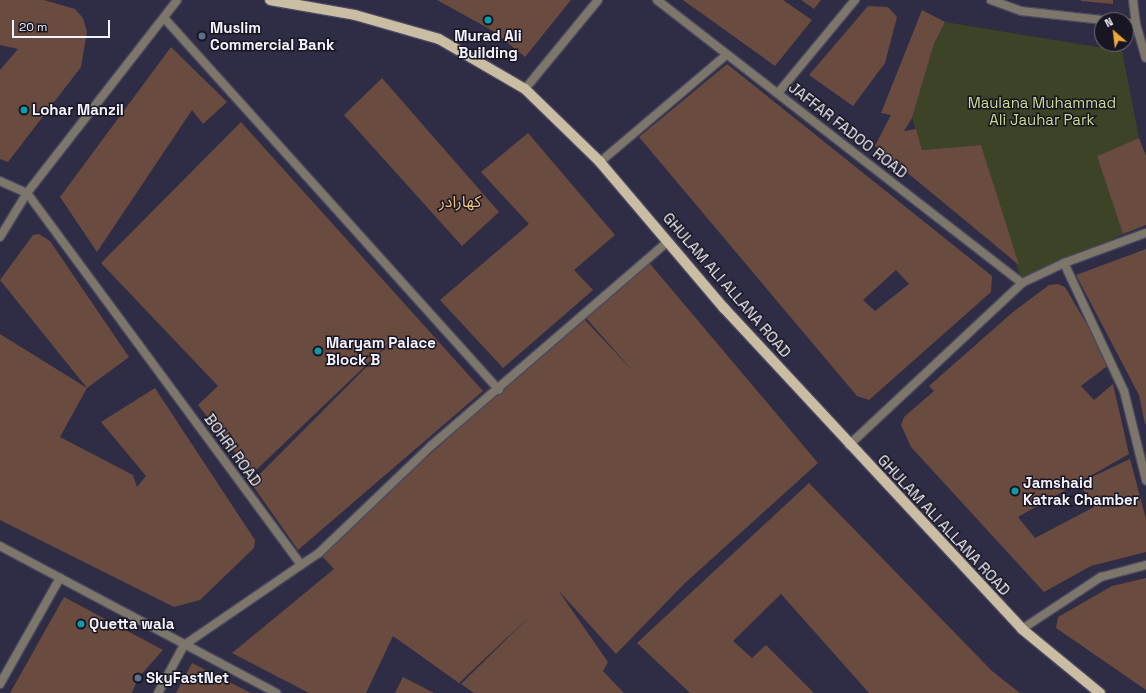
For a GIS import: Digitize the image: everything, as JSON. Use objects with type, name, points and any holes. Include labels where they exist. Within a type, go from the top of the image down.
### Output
[{"type":"main road","name":"GHULAM ALI ALLANA ROAD","points":[[270,0],[356,15],[439,40],[525,89],[600,162],[667,242],[849,445],[1022,629],[1100,693]]},
{"type":"street","points":[[0,237],[27,193],[165,19],[177,0]]},
{"type":"street","points":[[525,89],[598,0]]},
{"type":"street","name":"JAFFAR FADOO ROAD","points":[[657,0],[1022,283]]},
{"type":"street","points":[[778,93],[855,0]]},
{"type":"street","points":[[991,0],[1021,11],[1094,19]]},
{"type":"street","points":[[1133,0],[1136,24],[1146,58]]},
{"type":"street","points":[[165,19],[499,390]]},
{"type":"street","points":[[600,162],[726,55]]},
{"type":"street","points":[[0,181],[27,193]]},
{"type":"street","name":"BOHRI ROAD","points":[[27,193],[301,565]]},
{"type":"street","points":[[849,445],[1022,283],[1064,263],[1146,233]]},
{"type":"street","points":[[158,693],[184,644],[301,565],[432,445],[499,390],[667,242]]},
{"type":"street","points":[[1064,263],[1124,391],[1146,480]]},
{"type":"street","points":[[0,546],[276,693]]},
{"type":"street","points":[[1022,629],[1101,577],[1146,565]]},
{"type":"street","points":[[0,684],[60,578]]},
{"type":"green space","name":"Maulana Muhammad Ali Jauhar Park","points":[[945,22],[1094,46],[1094,52],[1122,52],[1139,138],[1097,156],[1123,234],[1022,283],[981,145],[922,150],[912,118],[934,44]]},
{"type":"building","name":"Lohar Manzil","points":[[0,0],[44,0],[75,9],[83,18],[87,32],[81,67],[8,162],[0,159],[0,70],[18,49],[0,45]]},
{"type":"building","points":[[437,0],[571,0],[525,57],[493,31]]},
{"type":"building","points":[[683,0],[783,0],[812,20],[775,66]]},
{"type":"building","points":[[801,0],[821,0],[814,9]]},
{"type":"building","points":[[1113,0],[1113,4],[1081,1]]},
{"type":"building","points":[[868,6],[888,7],[897,17],[885,63],[853,106],[809,75]]},
{"type":"building","points":[[922,10],[945,22],[934,44],[912,118],[904,131],[916,129],[922,150],[981,145],[1019,265],[875,146],[891,115],[881,113]]},
{"type":"building","points":[[171,47],[227,102],[203,124],[192,110],[97,252],[60,197]]},
{"type":"building","points":[[727,64],[992,276],[991,292],[869,400],[857,396],[639,137]],"holes":[[[896,270],[909,284],[875,311],[863,300]]]},
{"type":"building","points":[[382,78],[499,212],[462,246],[344,115]]},
{"type":"building","points":[[241,122],[483,391],[298,550],[251,483],[403,330],[252,474],[198,405],[218,386],[101,263]]},
{"type":"building","points":[[528,133],[615,235],[574,270],[593,290],[503,368],[440,300],[529,224],[481,172]]},
{"type":"building","points":[[1139,138],[1146,156],[1146,225],[1123,234],[1097,156]]},
{"type":"building","points":[[39,234],[50,241],[129,357],[87,388],[0,280],[33,235]]},
{"type":"building","points":[[1146,249],[1145,424],[1139,395],[1076,275]]},
{"type":"building","points":[[646,259],[818,463],[684,584],[616,654],[558,590],[608,662],[603,671],[624,693],[474,693],[461,684],[531,615],[459,683],[393,636],[366,693],[309,693],[232,653],[334,569],[319,553],[583,318],[633,371],[585,317]]},
{"type":"building","points":[[1058,284],[1065,287],[1110,364],[1081,386],[1094,400],[1113,384],[1129,454],[1018,517],[1035,538],[1094,507],[1079,483],[1130,459],[1146,519],[1146,552],[1091,566],[1044,592],[911,447],[901,425],[904,417],[934,391],[929,386],[1013,312],[1049,285]]},
{"type":"building","points":[[0,334],[87,388],[60,437],[133,475],[137,487],[146,476],[101,422],[155,388],[255,540],[254,548],[200,600],[174,607],[0,520]]},
{"type":"building","points":[[809,483],[992,671],[1020,693],[869,693],[781,594],[733,641],[752,658],[766,645],[814,693],[690,693],[637,643]]},
{"type":"building","points":[[1146,578],[1146,690],[1056,628],[1058,617],[1112,586]]},
{"type":"building","name":"Quetta wala","points":[[64,597],[163,650],[138,678],[132,693],[10,693]]},
{"type":"building","points":[[192,663],[251,693],[176,693]]},
{"type":"building","points":[[403,677],[434,693],[395,693]]},
{"type":"place","name":"Murad Ali Building","points":[[488,20]]},
{"type":"place","name":"Muslim Commercial Bank","points":[[202,36]]},
{"type":"place","name":"Lohar Manzil","points":[[24,110]]},
{"type":"place","name":"Maryam Palace Block B","points":[[318,351]]},
{"type":"place","name":"Jamshaid Katrak Chamber","points":[[1015,491]]},
{"type":"place","name":"Quetta wala","points":[[81,624]]},
{"type":"place","name":"SkyFastNet","points":[[138,678]]},
{"type":"district","name":"کھارادر","points":[[460,202]]}]
